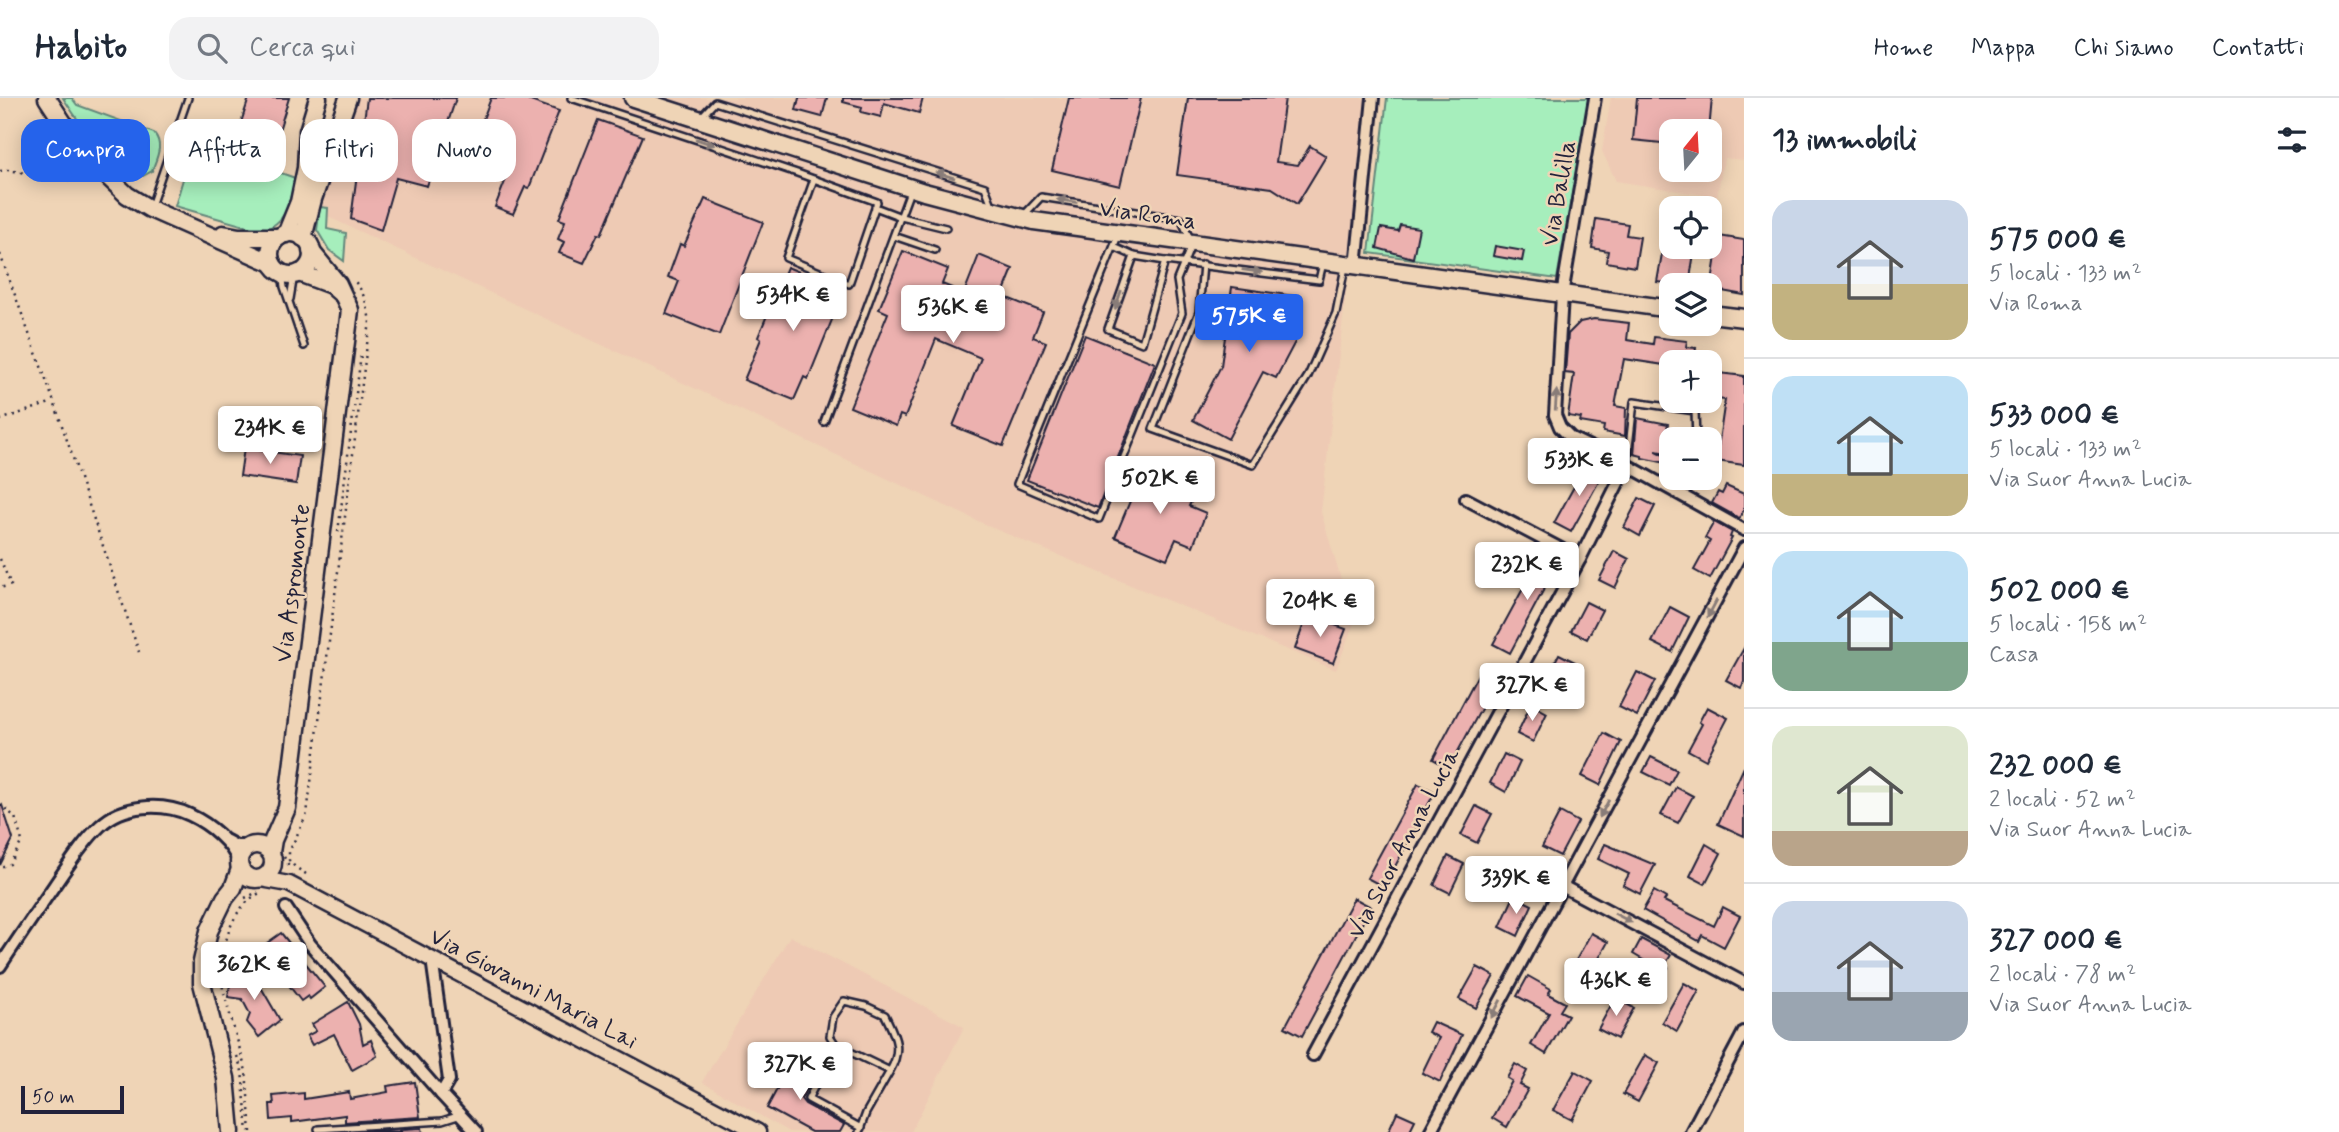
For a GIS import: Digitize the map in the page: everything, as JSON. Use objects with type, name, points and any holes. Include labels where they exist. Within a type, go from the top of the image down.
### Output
[{"type":"main road","points":[[47,98],[83,153],[127,195],[150,209],[287,271],[331,285],[343,296]]},
{"type":"main road","points":[[311,119],[318,98]]},
{"type":"main road","points":[[340,119],[348,98]]},
{"type":"main road","name":"Via Roma","points":[[633,98],[667,105],[699,120],[911,188],[1117,240],[1192,243],[1659,307]]},
{"type":"main road","points":[[287,271],[270,252],[282,236],[299,202],[303,182]]},
{"type":"main road","points":[[287,271],[309,264],[307,244],[322,182]]},
{"type":"main road","points":[[193,229],[239,237],[298,235],[307,244]]},
{"type":"main road","name":"Via Aspromonte","points":[[267,852],[287,808],[350,310],[338,284],[307,244]]},
{"type":"main road","points":[[1722,315],[1744,318]]},
{"type":"main road","points":[[231,1132],[226,1078],[202,983],[202,973],[209,931],[225,898],[233,888],[240,866],[240,856],[267,852],[268,875],[262,885]]},
{"type":"main road","points":[[240,866],[244,875],[262,885]]},
{"type":"main road","points":[[233,888],[244,882],[262,885]]},
{"type":"street","points":[[1351,266],[1373,98]]},
{"type":"street","name":"Via Balilla","points":[[1595,98],[1562,295],[1555,415],[1560,427],[1571,438],[1627,465],[1744,530]]},
{"type":"street","name":"Via Suor Anna Lucia","points":[[1313,1055],[1580,559],[1627,465]]},
{"type":"street","points":[[1466,499],[1580,559]]},
{"type":"street","points":[[1430,1132],[1744,548]]},
{"type":"street","points":[[0,965],[69,864],[100,825],[117,815],[137,808],[152,807],[180,811],[201,821],[236,846],[267,852]]},
{"type":"street","points":[[222,838],[236,854],[240,866]]},
{"type":"street","name":"Via Giovanni Maria Lai","points":[[267,852],[294,881],[436,962],[758,1132]]},
{"type":"street","name":"Via Giovanni Maria Lai","points":[[262,885],[294,881]]},
{"type":"street","points":[[1562,886],[1744,983]]},
{"type":"street","points":[[286,908],[310,944],[477,1132]]},
{"type":"street","points":[[436,962],[433,967],[449,1080],[441,1094]]},
{"type":"street","points":[[1691,1132],[1744,1032]]},
{"type":"lane","points":[[150,209],[188,98]]},
{"type":"lane","points":[[575,99],[797,173],[814,179],[877,202],[849,284],[786,258],[814,179]]},
{"type":"lane","points":[[699,120],[714,100],[985,187],[995,211]]},
{"type":"lane","points":[[651,124],[667,105]]},
{"type":"lane","points":[[726,149],[732,130]]},
{"type":"lane","points":[[797,173],[804,153]]},
{"type":"lane","points":[[824,422],[911,188]]},
{"type":"lane","points":[[1022,218],[1041,197],[1181,219],[1192,243],[1185,262],[1177,280],[1182,313],[1099,519],[1017,484],[1117,240],[1134,256],[1165,261],[1185,262],[1203,264],[1319,280],[1323,262]]},
{"type":"lane","points":[[875,207],[901,217],[946,228]]},
{"type":"lane","points":[[894,236],[935,250]]},
{"type":"lane","points":[[1220,267],[1223,248]]},
{"type":"lane","points":[[1134,256],[1108,329],[1142,343],[1165,261]]},
{"type":"lane","points":[[1203,264],[1199,312],[1153,429],[1253,465],[1308,376],[1336,313],[1351,266]]},
{"type":"lane","points":[[287,271],[289,302],[304,346]]},
{"type":"lane","points":[[287,271],[289,302]]},
{"type":"lane","points":[[1627,465],[1633,402],[1695,411],[1696,427]]},
{"type":"lane","points":[[1682,495],[1684,490]]},
{"type":"lane","points":[[836,1045],[808,1099],[860,1130],[866,1113],[894,1065],[898,1042],[885,1015],[866,1006],[844,1002],[833,1017],[830,1036],[836,1045],[890,1071]]},
{"type":"lane","points":[[318,1129],[442,1121],[461,1115]]},
{"type":"path","points":[[0,170],[21,172]]},
{"type":"path","points":[[0,254],[54,402],[139,652]]},
{"type":"path","points":[[306,874],[289,860],[289,852],[307,814],[370,321],[357,283],[348,275]]},
{"type":"path","points":[[0,420],[54,402]]},
{"type":"path","points":[[0,559],[11,585],[0,588]]},
{"type":"path","points":[[0,804],[15,817],[22,841],[10,864],[0,867]]},
{"type":"path","points":[[267,852],[285,860],[294,881]]},
{"type":"path","points":[[218,990],[217,964],[238,904],[262,885]]},
{"type":"path","points":[[251,1132],[246,1071],[223,990],[222,977],[229,929],[262,885]]},
{"type":"shaded area","points":[[356,98],[1368,98],[1321,512],[1354,623],[1336,670],[995,529],[320,213],[330,182],[398,182],[398,119],[349,119]]},
{"type":"shaded area","points":[[1611,98],[1744,98],[1744,160],[1724,158],[1722,169],[1722,119],[1659,119],[1659,182],[1720,182],[1717,196],[1616,181],[1602,151]]},
{"type":"shaded area","points":[[790,936],[964,1027],[911,1132],[789,1132],[702,1082]]},
{"type":"green space","points":[[63,98],[72,98],[77,105],[116,119],[78,119]]},
{"type":"green space","points":[[1387,98],[1589,98],[1557,279],[1369,253]]},
{"type":"green space","points":[[150,132],[159,142],[150,172]]},
{"type":"green space","points":[[286,175],[295,178],[283,217],[262,231],[175,206],[182,182],[286,182]]},
{"type":"green space","points":[[320,207],[328,208],[327,229],[346,233],[344,261],[329,250],[317,230]]},
{"type":"building","points":[[249,98],[289,98],[282,119],[242,119]]},
{"type":"building","points":[[367,98],[456,98],[449,119],[412,119],[412,182],[428,182],[427,186],[398,179],[398,119],[364,119]]},
{"type":"building","points":[[491,98],[522,98],[559,111],[529,188],[525,187],[513,214],[495,207],[505,182],[516,182],[516,119],[483,119]]},
{"type":"building","points":[[799,98],[827,98],[822,117],[796,110]]},
{"type":"building","points":[[843,98],[923,98],[919,113],[884,103],[881,117],[861,112],[862,107],[843,102]]},
{"type":"building","points":[[1069,98],[1141,98],[1120,186],[1052,170]]},
{"type":"building","points":[[1188,98],[1285,98],[1276,162],[1298,165],[1310,146],[1326,156],[1297,204],[1272,188],[1177,175]]},
{"type":"building","points":[[1637,98],[1712,98],[1710,119],[1659,119],[1659,143],[1633,140]]},
{"type":"building","points":[[598,120],[643,136],[601,235],[598,234],[584,263],[559,253],[564,242],[558,239],[565,221],[559,219]]},
{"type":"building","points":[[356,182],[395,182],[381,230],[351,219]]},
{"type":"building","points":[[705,199],[763,222],[719,335],[666,314],[679,281],[668,277],[680,244],[684,246]]},
{"type":"building","points":[[1596,219],[1628,224],[1626,235],[1640,237],[1635,267],[1606,262],[1608,251],[1592,248]]},
{"type":"building","points":[[1400,225],[1419,228],[1413,258],[1377,248],[1381,228],[1398,231]]},
{"type":"building","points":[[1722,236],[1744,240],[1744,295],[1722,291],[1722,273],[1713,273],[1716,259],[1722,259]]},
{"type":"building","points":[[1495,246],[1524,251],[1522,261],[1493,256]]},
{"type":"building","points":[[903,251],[948,269],[942,284],[964,293],[979,255],[1013,269],[1002,296],[1043,312],[1033,337],[1046,342],[1003,446],[953,426],[981,358],[936,339],[905,417],[900,415],[896,426],[850,407],[888,313],[879,309]]},
{"type":"building","points":[[1661,259],[1693,259],[1691,273],[1659,273],[1657,282]]},
{"type":"building","points":[[787,267],[844,290],[808,379],[804,377],[794,400],[744,380],[761,339],[758,337]]},
{"type":"building","points":[[1232,287],[1301,297],[1295,342],[1276,378],[1263,372],[1228,439],[1193,420],[1221,366]]},
{"type":"building","points":[[1594,319],[1629,323],[1627,340],[1653,344],[1654,337],[1687,341],[1686,347],[1696,348],[1659,350],[1659,364],[1624,359],[1615,406],[1626,408],[1625,436],[1603,432],[1604,426],[1580,422],[1581,418],[1568,416],[1574,374],[1565,373],[1568,334],[1580,322]]},
{"type":"building","points":[[1085,335],[1155,363],[1098,508],[1027,480]]},
{"type":"building","points":[[1722,373],[1744,376],[1744,465],[1722,462],[1721,427],[1725,400],[1722,400]]},
{"type":"building","points":[[1637,418],[1668,424],[1667,427],[1659,427],[1659,452],[1656,451],[1659,453],[1659,462],[1634,454]]},
{"type":"building","points":[[244,448],[300,456],[296,484],[240,476]]},
{"type":"building","points":[[1587,463],[1604,472],[1571,532],[1554,523]]},
{"type":"building","points":[[1143,470],[1196,492],[1189,506],[1206,513],[1193,546],[1176,539],[1167,559],[1115,537]]},
{"type":"building","points":[[1726,486],[1744,494],[1744,510],[1739,518],[1712,503],[1718,492],[1722,494]]},
{"type":"building","points":[[1639,498],[1655,506],[1640,536],[1624,527]]},
{"type":"building","points":[[1714,522],[1732,532],[1732,538],[1710,579],[1694,570],[1710,541],[1705,538]]},
{"type":"building","points":[[1544,550],[1560,559],[1510,653],[1493,644]]},
{"type":"building","points":[[1614,551],[1629,559],[1615,588],[1599,580]]},
{"type":"building","points":[[1586,602],[1602,610],[1587,639],[1571,631]]},
{"type":"building","points":[[1670,607],[1689,617],[1672,652],[1652,642]]},
{"type":"building","points":[[1307,615],[1346,629],[1333,663],[1295,649]]},
{"type":"building","points":[[1744,648],[1744,682],[1741,688],[1726,680]]},
{"type":"building","points":[[1559,654],[1575,662],[1560,691],[1544,683]]},
{"type":"building","points":[[1483,665],[1500,674],[1449,768],[1433,759]]},
{"type":"building","points":[[1637,672],[1655,681],[1637,716],[1619,707]]},
{"type":"building","points":[[1531,704],[1547,713],[1533,742],[1517,734]]},
{"type":"building","points":[[1707,707],[1728,718],[1706,760],[1688,750],[1702,724],[1699,722]]},
{"type":"building","points":[[1604,733],[1621,742],[1600,785],[1582,776]]},
{"type":"building","points":[[1504,754],[1520,762],[1506,792],[1490,783]]},
{"type":"building","points":[[1651,757],[1677,770],[1669,785],[1643,772]]},
{"type":"building","points":[[1744,767],[1744,836],[1718,824]]},
{"type":"building","points":[[1418,784],[1435,792],[1384,887],[1367,878]]},
{"type":"building","points":[[1676,787],[1693,796],[1678,823],[1661,815]]},
{"type":"building","points":[[2,805],[13,839],[0,865],[0,806]]},
{"type":"building","points":[[1476,806],[1492,814],[1477,843],[1461,835]]},
{"type":"building","points":[[1560,812],[1578,822],[1560,856],[1542,847]]},
{"type":"building","points":[[1605,844],[1655,865],[1640,894],[1623,885],[1629,874],[1598,859]]},
{"type":"building","points":[[1706,844],[1721,853],[1705,884],[1690,876]]},
{"type":"building","points":[[1448,856],[1464,864],[1450,893],[1434,885]]},
{"type":"building","points":[[1654,891],[1666,898],[1664,901],[1714,926],[1723,907],[1740,916],[1724,947],[1702,935],[1699,941],[1643,910]]},
{"type":"building","points":[[1514,896],[1532,905],[1518,936],[1500,927]]},
{"type":"building","points":[[1354,898],[1371,907],[1302,1036],[1285,1027]]},
{"type":"building","points":[[281,933],[325,987],[310,999],[308,996],[301,1001],[260,948]]},
{"type":"building","points":[[1591,933],[1608,942],[1586,982],[1569,973]]},
{"type":"building","points":[[1641,939],[1671,955],[1664,966],[1668,968],[1659,984],[1642,975],[1648,963],[1633,954]]},
{"type":"building","points":[[1477,967],[1494,976],[1476,1008],[1459,999]]},
{"type":"building","points":[[232,972],[255,977],[280,1020],[259,1037],[247,1022],[250,1014],[242,999],[228,997]]},
{"type":"building","points":[[1528,976],[1551,989],[1548,994],[1565,1003],[1560,1011],[1568,1015],[1546,1054],[1531,1045],[1549,1013],[1517,996]]},
{"type":"building","points":[[1684,983],[1699,991],[1677,1031],[1662,1022]]},
{"type":"building","points":[[1615,998],[1634,1008],[1617,1039],[1598,1029]]},
{"type":"building","points":[[348,1002],[359,1024],[363,1044],[371,1040],[377,1056],[352,1070],[334,1034],[312,1045],[307,1036],[316,1031],[312,1024]]},
{"type":"building","points":[[1433,1022],[1462,1035],[1440,1082],[1422,1073],[1439,1038],[1428,1032]]},
{"type":"building","points":[[1645,1055],[1659,1063],[1638,1102],[1623,1094]]},
{"type":"building","points":[[792,1061],[815,1074],[801,1099],[805,1104],[844,1125],[840,1132],[811,1132],[767,1108]]},
{"type":"building","points":[[1515,1064],[1527,1071],[1520,1085],[1528,1089],[1507,1127],[1492,1118],[1512,1081],[1507,1078]]},
{"type":"building","points":[[1575,1071],[1593,1081],[1572,1120],[1553,1110]]},
{"type":"building","points":[[415,1082],[420,1117],[345,1122],[345,1115],[292,1122],[292,1118],[271,1120],[270,1104],[274,1104],[273,1096],[304,1093],[304,1099],[349,1092],[350,1099],[388,1092],[387,1086]]},
{"type":"building","points":[[1397,1112],[1415,1120],[1409,1132],[1388,1132]]},
{"type":"building","points":[[422,1128],[423,1132],[353,1132]]}]
